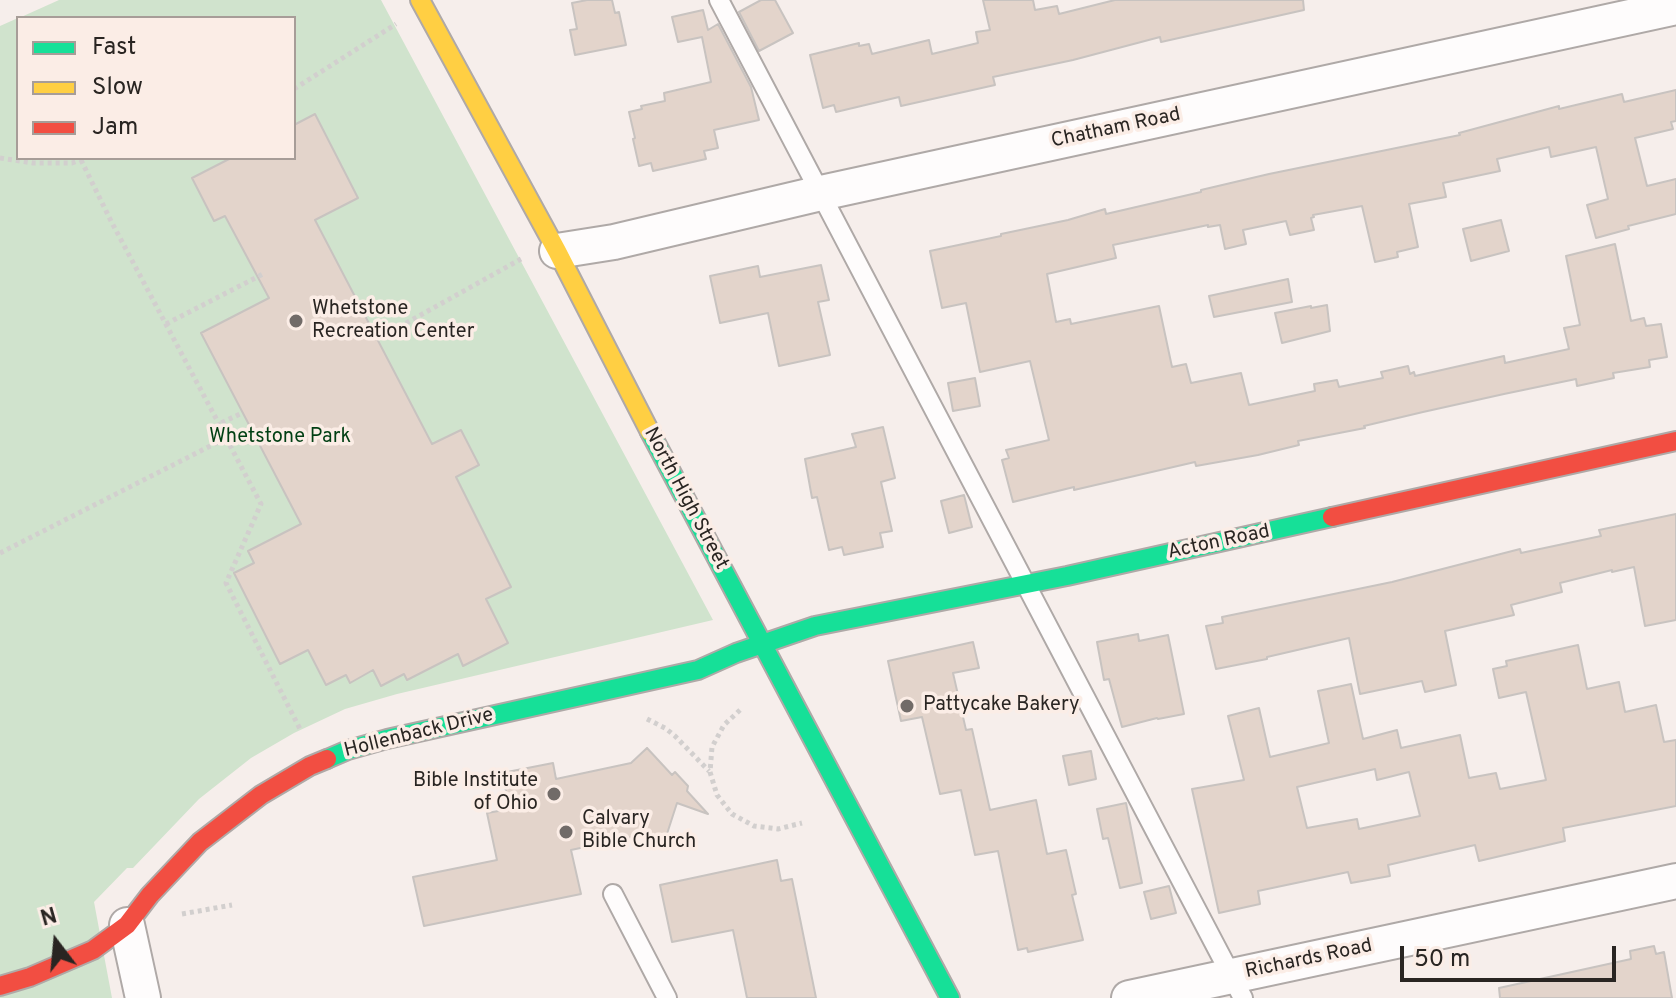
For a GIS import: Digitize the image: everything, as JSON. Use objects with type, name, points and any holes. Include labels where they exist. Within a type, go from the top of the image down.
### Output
[{"type":"street","name":"North High Street","points":[[422,4],[557,251],[950,998]]},
{"type":"street","name":"Chatham Road","points":[[557,251],[614,242],[821,193],[1676,7]]},
{"type":"street","name":"Acton Road","points":[[762,644],[815,626],[1026,585],[1676,441]]},
{"type":"street","name":"Hollenback Drive","points":[[0,986],[30,977],[93,950],[127,925],[150,895],[200,842],[261,795],[310,766],[348,750],[387,739],[698,670],[762,644]]},
{"type":"street","name":"Richards Road","points":[[1129,998],[1238,987],[1676,881]]},
{"type":"street","points":[[127,925],[143,998]]},
{"type":"lane","points":[[719,0],[1238,987]]},
{"type":"lane","points":[[613,894],[667,998]]},
{"type":"path","points":[[296,88],[422,4]]},
{"type":"path","points":[[0,158],[33,163],[72,163],[80,160]]},
{"type":"path","points":[[83,160],[111,221],[261,504],[226,583],[304,735]]},
{"type":"path","points":[[392,331],[520,259],[557,251]]},
{"type":"path","points":[[166,324],[263,274]]},
{"type":"path","points":[[219,424],[242,413]]},
{"type":"path","points":[[0,553],[226,438]]},
{"type":"path","points":[[740,710],[717,736],[710,759],[712,783],[724,805],[742,821],[766,829],[802,823]]},
{"type":"path","points":[[643,717],[675,736],[710,772]]},
{"type":"path","points":[[173,915],[232,905]]},
{"type":"green space","name":"Whetstone Park","points":[[59,0],[381,0],[713,620],[345,709],[251,758],[199,799],[133,868],[127,868],[94,902],[112,998],[0,998],[0,26],[16,19],[16,160],[296,160],[296,16],[23,16]]},
{"type":"building","points":[[612,0],[615,13],[619,12],[626,45],[575,55],[570,30],[577,29],[572,3]]},
{"type":"building","points":[[761,0],[775,0],[793,33],[759,51],[739,12]]},
{"type":"building","points":[[983,0],[1033,0],[1035,10],[1057,6],[1059,14],[1115,0],[1303,0],[1304,10],[1161,42],[1160,37],[993,77],[995,85],[901,106],[899,97],[836,112],[834,105],[823,108],[810,55],[859,43],[859,46],[869,44],[872,54],[929,40],[932,54],[978,43],[976,32],[990,30]]},
{"type":"building","points":[[703,10],[708,30],[718,24],[751,87],[759,120],[714,130],[718,148],[704,151],[706,159],[653,171],[651,163],[639,166],[629,112],[665,101],[664,93],[711,82],[702,37],[678,42],[672,17]]},
{"type":"building","points":[[1676,90],[1676,121],[1671,122],[1673,129],[1635,138],[1647,186],[1676,179],[1676,214],[1628,226],[1629,229],[1596,238],[1587,205],[1608,199],[1596,147],[1551,157],[1549,147],[1497,159],[1500,171],[1443,183],[1446,197],[1409,204],[1418,247],[1397,252],[1398,257],[1375,262],[1362,206],[1313,215],[1314,230],[1290,235],[1286,221],[1243,230],[1246,244],[1225,249],[1220,225],[1113,245],[1116,258],[1047,274],[1056,322],[1070,319],[1071,324],[1159,306],[1172,367],[1186,364],[1191,383],[1241,373],[1249,405],[1315,391],[1314,384],[1337,380],[1339,387],[1383,378],[1381,372],[1408,366],[1410,374],[1414,372],[1415,376],[1504,356],[1505,363],[1569,349],[1564,328],[1580,325],[1566,256],[1615,244],[1631,321],[1644,318],[1646,326],[1661,324],[1667,357],[1649,360],[1650,367],[1613,373],[1614,378],[1577,386],[1576,379],[1298,441],[1299,445],[1258,455],[1196,466],[1195,462],[1013,502],[1002,460],[1009,458],[1006,450],[1049,440],[1030,361],[980,372],[966,303],[942,308],[930,251],[1105,209],[1106,214],[1269,174],[1460,135],[1559,106],[1559,109],[1622,94],[1624,102]]},
{"type":"building","points":[[315,114],[358,198],[315,220],[432,444],[461,430],[479,465],[456,477],[511,587],[486,599],[508,643],[463,666],[458,654],[407,680],[404,674],[381,686],[373,670],[350,683],[346,675],[326,685],[308,650],[280,664],[234,573],[254,563],[248,551],[301,524],[201,333],[269,298],[225,216],[214,221],[192,178],[227,160],[296,160],[296,124]]},
{"type":"building","points":[[1501,220],[1509,251],[1471,261],[1463,229]]},
{"type":"building","points":[[821,265],[829,300],[818,302],[830,355],[779,366],[768,313],[720,323],[710,276],[758,266],[760,277]]},
{"type":"building","points":[[1288,279],[1292,302],[1214,317],[1209,296]]},
{"type":"building","points":[[1327,305],[1330,331],[1282,343],[1275,313]]},
{"type":"building","points":[[975,378],[980,406],[953,411],[948,383]]},
{"type":"building","points":[[883,427],[895,478],[881,482],[892,531],[880,533],[883,547],[844,555],[842,547],[829,550],[817,497],[812,498],[805,459],[856,447],[852,434]]},
{"type":"building","points":[[964,495],[972,527],[949,533],[941,501]]},
{"type":"building","points":[[1676,514],[1676,620],[1645,626],[1634,567],[1560,583],[1562,592],[1511,605],[1514,615],[1445,631],[1456,685],[1425,692],[1422,681],[1360,694],[1349,638],[1216,669],[1206,626],[1223,623],[1222,617],[1392,582],[1520,549],[1521,553],[1601,536],[1599,530]]},
{"type":"building","points":[[1138,634],[1139,641],[1168,635],[1184,714],[1122,727],[1109,679],[1104,680],[1097,642]]},
{"type":"building","points":[[973,642],[979,668],[953,673],[966,730],[972,729],[990,810],[1036,800],[1047,854],[1066,850],[1076,894],[1072,895],[1083,940],[1028,952],[1027,948],[1018,950],[998,851],[975,855],[961,790],[940,794],[922,717],[901,721],[888,661]]},
{"type":"building","points":[[1578,645],[1587,689],[1619,682],[1625,712],[1656,705],[1664,742],[1676,740],[1676,806],[1563,828],[1565,841],[1479,861],[1475,845],[1388,865],[1390,876],[1351,883],[1348,872],[1258,891],[1260,904],[1219,913],[1192,789],[1244,780],[1228,716],[1259,708],[1270,757],[1329,743],[1318,691],[1351,684],[1363,739],[1397,730],[1401,748],[1460,735],[1469,778],[1496,773],[1500,789],[1546,780],[1526,692],[1499,698],[1493,669],[1507,666],[1506,661]],"holes":[[[1375,769],[1377,780],[1409,772],[1420,816],[1359,829],[1357,819],[1307,828],[1297,787]]]},
{"type":"building","points":[[647,748],[672,775],[675,772],[688,786],[687,791],[708,814],[677,803],[665,840],[646,834],[571,850],[581,894],[424,926],[413,877],[497,860],[487,813],[510,809],[502,773],[553,763],[556,779],[631,763]]},
{"type":"building","points":[[1091,751],[1096,779],[1069,785],[1063,756]]},
{"type":"building","points":[[1126,803],[1142,883],[1120,888],[1108,838],[1103,839],[1097,809]]},
{"type":"building","points":[[777,860],[781,881],[792,879],[816,998],[747,998],[733,930],[672,942],[660,885]]},
{"type":"building","points":[[1169,886],[1176,913],[1151,919],[1144,892]]},
{"type":"building","points":[[1654,946],[1656,954],[1664,952],[1672,998],[1500,998],[1499,988],[1631,959],[1630,951]]},
{"type":"traffic: fast","points":[[650,432],[950,998]]},
{"type":"traffic: fast","points":[[327,759],[387,739],[698,670],[736,653],[815,626],[1067,576],[1332,517]]},
{"type":"traffic: slow","points":[[420,0],[557,251],[650,432]]},
{"type":"traffic: jam","points":[[1332,517],[1676,441]]},
{"type":"traffic: jam","points":[[0,986],[30,977],[93,950],[127,925],[150,895],[200,842],[261,795],[327,759]]},
{"type":"place","name":"Whetstone Recreation Center","points":[[296,321]]},
{"type":"place","name":"Pattycake Bakery","points":[[907,706]]},
{"type":"place","name":"Bible Institute of Ohio","points":[[554,794]]},
{"type":"place","name":"Calvary Bible Church","points":[[566,832]]}]
